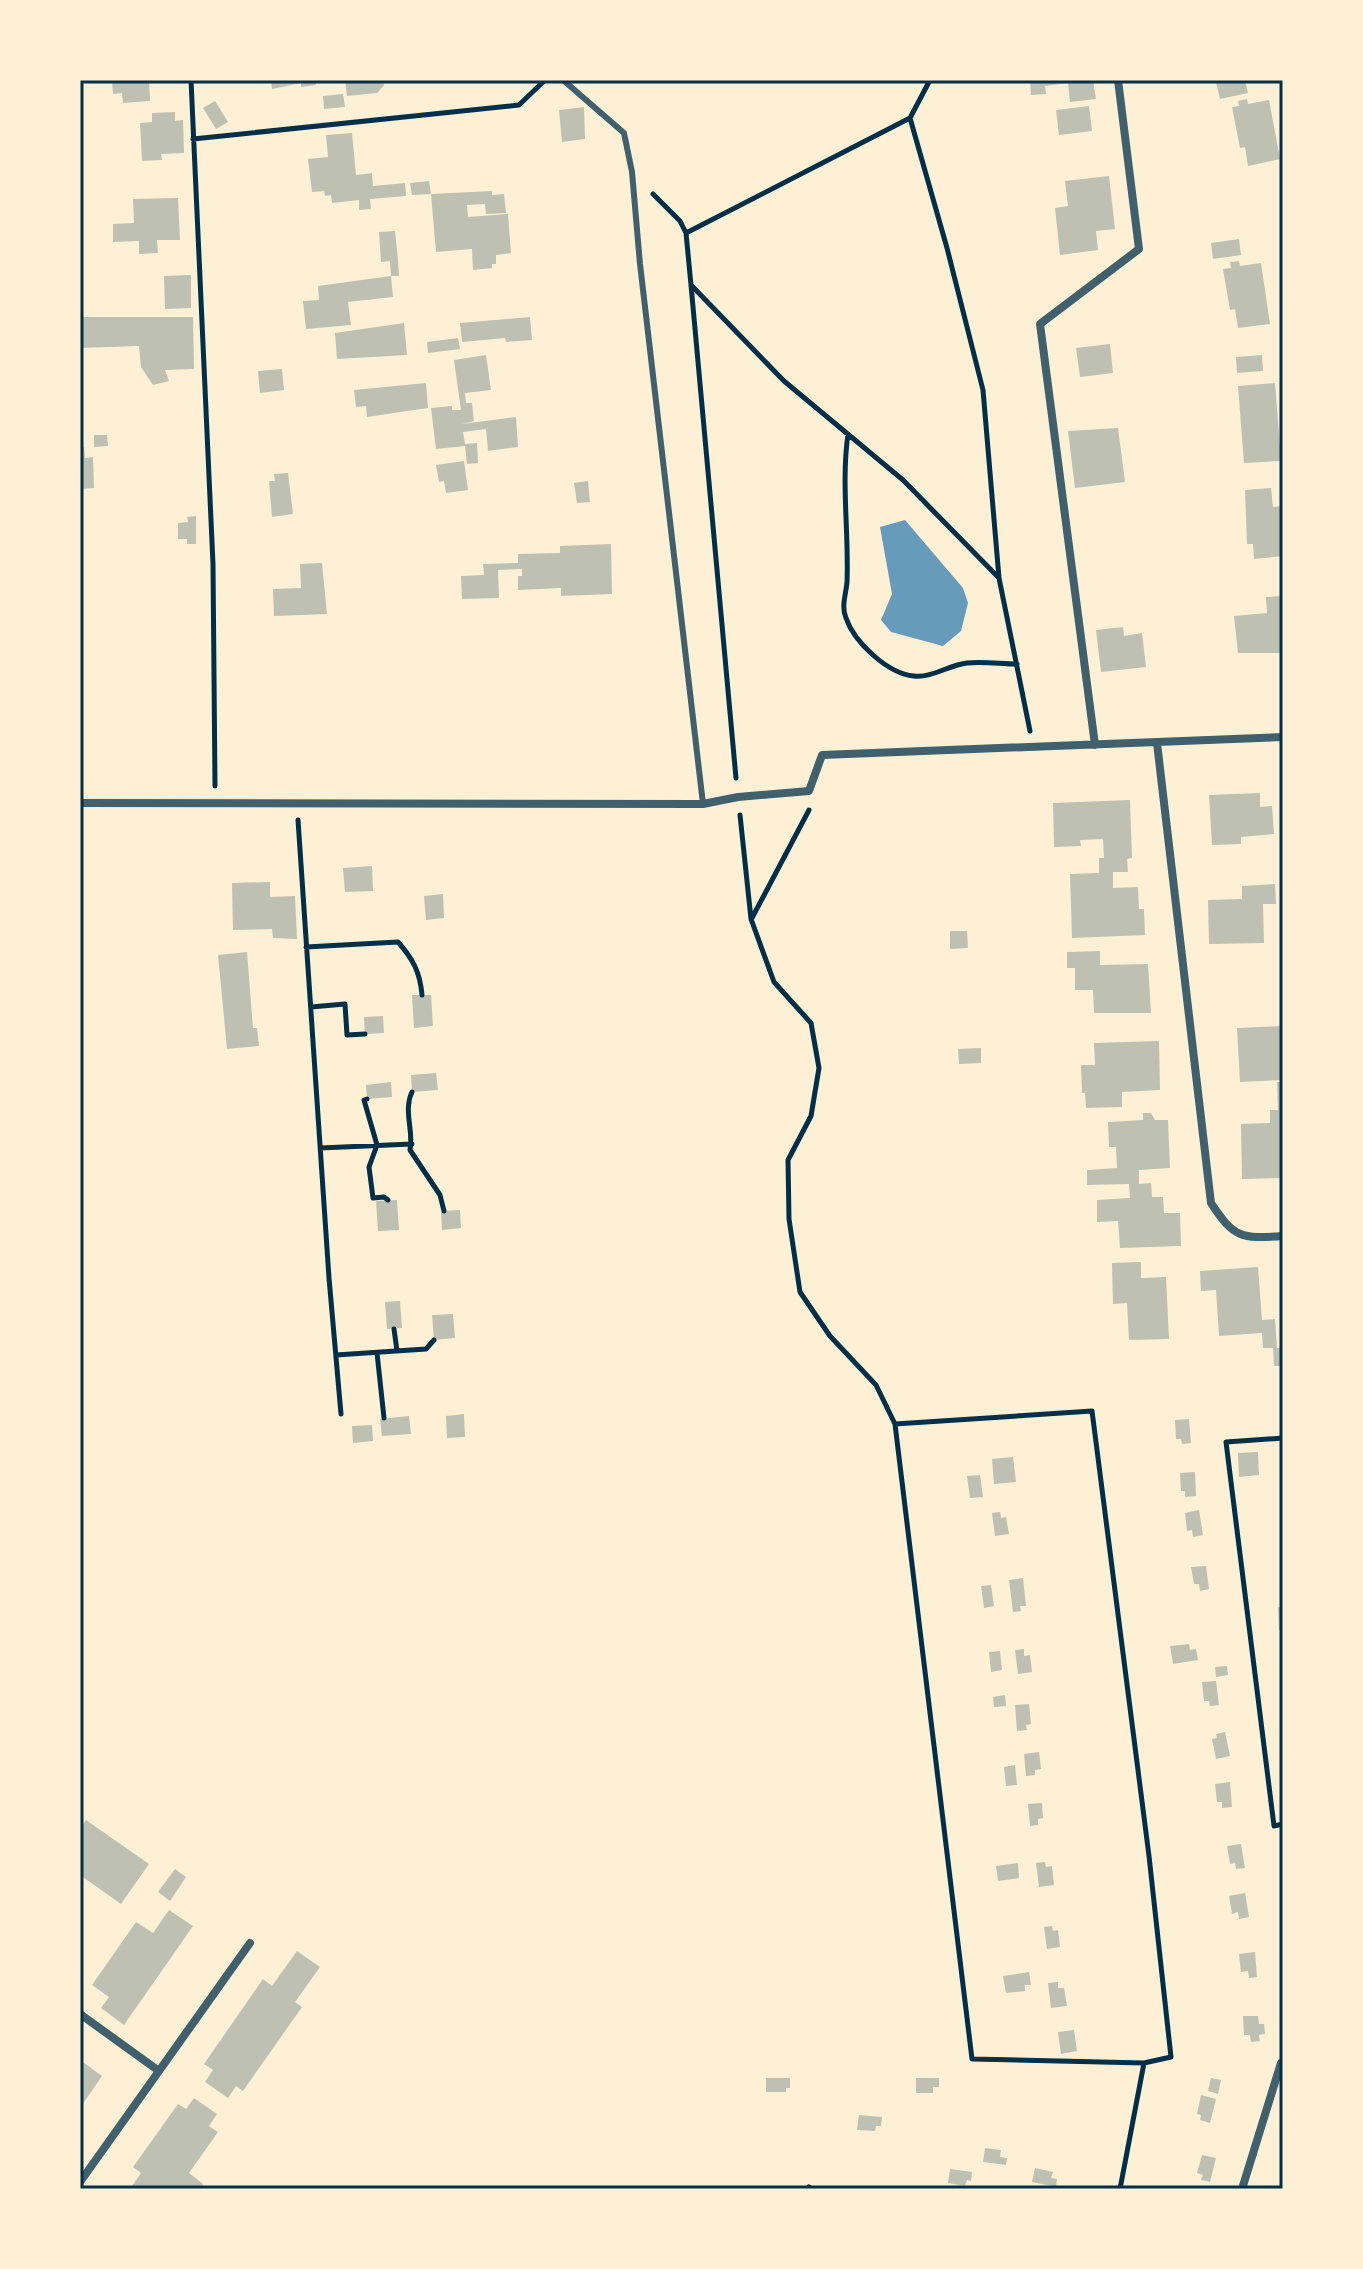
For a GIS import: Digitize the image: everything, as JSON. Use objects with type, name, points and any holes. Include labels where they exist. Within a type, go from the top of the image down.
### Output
[{"type":"street","points":[[1095,745],[1040,324],[1139,249],[1118,80]]},
{"type":"street","points":[[80,803],[703,804],[738,797],[809,791],[822,755],[1283,737]]},
{"type":"street","points":[[1157,743],[1211,1203],[1228,1228],[1252,1239],[1283,1236]]},
{"type":"street","points":[[80,2182],[250,1943]]},
{"type":"street","points":[[80,2014],[159,2071]]},
{"type":"street","points":[[1242,2189],[1281,2063]]},
{"type":"lane","points":[[563,80],[624,133],[632,172],[703,804]]},
{"type":"path","points":[[191,80],[213,564],[215,803]]},
{"type":"path","points":[[193,139],[519,105],[545,80]]},
{"type":"path","points":[[686,233],[910,118],[930,80]]},
{"type":"path","points":[[910,118],[983,390],[999,578],[1034,747]]},
{"type":"path","points":[[632,172],[680,221],[686,233],[751,919],[774,982],[811,1023],[819,1068],[811,1116],[788,1160],[789,1219],[800,1292],[830,1336],[876,1385],[895,1424],[972,2059],[1144,2063],[1171,2057],[1149,1856],[1092,1411],[895,1424]]},
{"type":"path","points":[[691,285],[784,381],[903,480],[999,578]]},
{"type":"path","points":[[848,434],[845,457],[847,583],[844,615],[850,628],[881,661],[895,671],[913,676],[967,663],[1017,664]]},
{"type":"path","points":[[751,919],[810,810],[809,791]]},
{"type":"path","points":[[297,803],[341,1414]]},
{"type":"path","points":[[306,947],[398,942],[413,959],[421,976],[422,995]]},
{"type":"path","points":[[311,1007],[345,1004],[347,1035],[365,1034]]},
{"type":"path","points":[[412,1092],[408,1111],[410,1150],[440,1195],[444,1211]]},
{"type":"path","points":[[367,1099],[364,1100],[377,1145],[369,1167],[373,1198],[384,1197],[388,1200]]},
{"type":"path","points":[[320,1148],[412,1144]]},
{"type":"path","points":[[394,1329],[397,1351]]},
{"type":"path","points":[[336,1355],[426,1349],[434,1340]]},
{"type":"path","points":[[377,1353],[384,1418]]},
{"type":"path","points":[[1283,1438],[1226,1442],[1274,1826],[1283,1824]]},
{"type":"path","points":[[1120,2189],[1144,2063]]},
{"type":"water","points":[[905,520],[963,588],[968,603],[961,631],[943,646],[891,632],[881,620],[892,594],[880,527]]},
{"type":"building","points":[[149,80],[150,101],[123,103],[122,93],[113,94],[112,81]]},
{"type":"building","points":[[271,80],[315,80],[316,85],[301,87],[301,83],[272,89]]},
{"type":"building","points":[[345,80],[383,80],[384,85],[377,93],[347,96]]},
{"type":"building","points":[[1030,80],[1093,80],[1096,99],[1070,102],[1068,83],[1045,86],[1046,94],[1031,95]]},
{"type":"building","points":[[1245,80],[1248,93],[1220,99],[1216,82]]},
{"type":"building","points":[[343,94],[345,107],[324,109],[323,96]]},
{"type":"building","points":[[1247,99],[1248,104],[1269,100],[1280,159],[1248,166],[1245,147],[1240,148],[1232,107],[1239,106],[1238,101]]},
{"type":"building","points":[[215,101],[228,122],[216,129],[203,108]]},
{"type":"building","points":[[1089,106],[1092,131],[1059,135],[1056,110]]},
{"type":"building","points":[[584,107],[585,139],[562,142],[559,110]]},
{"type":"building","points":[[175,112],[175,121],[183,120],[184,153],[161,154],[162,160],[142,161],[140,123],[152,122],[152,113]]},
{"type":"building","points":[[352,133],[356,175],[372,173],[373,186],[405,183],[406,196],[370,199],[371,209],[359,210],[359,200],[332,203],[331,195],[325,196],[324,191],[312,192],[308,159],[328,157],[326,135]]},
{"type":"building","points":[[1109,176],[1115,229],[1096,231],[1098,250],[1060,255],[1055,208],[1068,206],[1065,181]]},
{"type":"building","points":[[429,181],[431,194],[412,195],[410,183]]},
{"type":"building","points":[[492,191],[492,195],[504,194],[506,213],[486,214],[485,204],[467,205],[468,217],[508,214],[511,253],[496,255],[496,264],[492,264],[492,268],[473,270],[472,249],[436,252],[431,194]]},
{"type":"building","points":[[178,198],[180,240],[157,240],[158,253],[139,254],[139,241],[113,242],[113,224],[134,223],[133,199]]},
{"type":"building","points":[[395,231],[399,276],[391,276],[390,261],[381,262],[379,232]]},
{"type":"building","points":[[1239,239],[1241,255],[1213,259],[1211,243]]},
{"type":"building","points":[[1239,261],[1240,266],[1261,263],[1270,324],[1238,328],[1235,309],[1230,310],[1223,269],[1231,268],[1230,262]]},
{"type":"building","points":[[191,275],[191,308],[165,309],[164,276]]},
{"type":"building","points":[[391,276],[393,297],[348,302],[351,325],[306,329],[303,301],[319,300],[318,286]]},
{"type":"building","points":[[80,317],[193,317],[194,369],[165,370],[169,381],[153,385],[141,367],[139,346],[80,348]]},
{"type":"building","points":[[530,317],[532,340],[506,342],[505,338],[462,342],[460,323]]},
{"type":"building","points":[[404,323],[407,355],[337,359],[335,333]]},
{"type":"building","points":[[458,338],[460,349],[428,353],[427,342]]},
{"type":"building","points":[[1110,344],[1113,373],[1080,377],[1076,348]]},
{"type":"building","points":[[486,355],[491,390],[465,393],[466,403],[472,403],[474,421],[462,424],[516,417],[518,447],[488,451],[486,429],[463,432],[465,444],[477,443],[478,463],[467,464],[465,446],[436,449],[431,408],[452,406],[452,410],[461,410],[454,360]]},
{"type":"building","points":[[1262,355],[1263,371],[1237,373],[1236,357]]},
{"type":"building","points":[[282,369],[284,390],[260,393],[258,371]]},
{"type":"building","points":[[426,383],[428,408],[367,417],[366,406],[356,407],[354,390]]},
{"type":"building","points":[[1275,383],[1281,461],[1244,463],[1238,386]]},
{"type":"building","points":[[1118,428],[1125,482],[1075,488],[1068,431]]},
{"type":"building","points":[[94,435],[107,435],[108,446],[94,447]]},
{"type":"building","points":[[84,447],[85,458],[93,457],[94,488],[80,489],[80,448]]},
{"type":"building","points":[[464,461],[468,490],[446,493],[444,481],[439,482],[436,465]]},
{"type":"building","points":[[288,473],[293,514],[272,517],[269,481],[275,481],[274,474]]},
{"type":"building","points":[[588,481],[590,502],[577,503],[574,483]]},
{"type":"building","points":[[1271,488],[1273,507],[1283,506],[1283,556],[1254,559],[1253,544],[1247,544],[1245,490]]},
{"type":"building","points":[[196,516],[196,544],[187,544],[187,539],[178,539],[178,523],[188,522],[187,517]]},
{"type":"building","points":[[611,544],[612,594],[561,596],[561,588],[518,590],[518,576],[522,576],[522,569],[498,570],[499,598],[462,599],[461,576],[484,575],[483,564],[518,563],[518,554],[560,553],[560,546]]},
{"type":"building","points":[[322,563],[327,614],[274,616],[273,589],[301,588],[300,564]]},
{"type":"building","points":[[1283,596],[1283,653],[1238,653],[1234,616],[1267,613],[1266,597]]},
{"type":"building","points":[[1123,627],[1124,636],[1142,633],[1146,667],[1101,672],[1096,630]]},
{"type":"building","points":[[1260,793],[1260,807],[1272,806],[1274,834],[1241,837],[1241,844],[1212,845],[1209,795]]},
{"type":"building","points":[[1130,800],[1132,858],[1127,859],[1128,872],[1113,872],[1113,888],[1138,887],[1139,909],[1144,909],[1145,935],[1072,938],[1070,874],[1099,873],[1099,858],[1104,858],[1103,839],[1080,840],[1081,846],[1054,847],[1053,803]]},
{"type":"building","points":[[372,866],[373,891],[345,892],[343,868]]},
{"type":"building","points":[[270,882],[270,897],[295,896],[297,939],[273,938],[272,929],[233,930],[232,883]]},
{"type":"building","points":[[1275,884],[1276,904],[1263,904],[1264,943],[1209,944],[1208,900],[1242,899],[1242,886]]},
{"type":"building","points":[[443,894],[444,918],[426,920],[424,896]]},
{"type":"building","points":[[950,931],[967,931],[968,948],[950,949]]},
{"type":"building","points":[[1100,951],[1100,965],[1148,964],[1151,1013],[1094,1013],[1093,990],[1075,990],[1075,968],[1067,968],[1067,952]]},
{"type":"building","points":[[247,952],[253,1028],[257,1028],[259,1046],[227,1049],[218,955]]},
{"type":"building","points":[[412,995],[431,995],[433,1026],[414,1028]]},
{"type":"building","points":[[383,1016],[384,1033],[365,1034],[364,1017]]},
{"type":"building","points":[[1281,1026],[1283,1080],[1240,1082],[1237,1028]]},
{"type":"building","points":[[1159,1041],[1160,1090],[1122,1092],[1122,1107],[1086,1108],[1081,1065],[1095,1065],[1094,1043]]},
{"type":"building","points":[[981,1048],[981,1063],[959,1064],[958,1049]]},
{"type":"building","points":[[436,1073],[438,1090],[412,1092],[411,1075]]},
{"type":"building","points":[[391,1082],[392,1097],[367,1099],[366,1085]]},
{"type":"building","points":[[1277,1082],[1283,1082],[1283,1178],[1242,1179],[1241,1124],[1270,1123],[1270,1110],[1278,1110]]},
{"type":"building","points":[[1143,1113],[1151,1113],[1155,1120],[1168,1120],[1170,1168],[1139,1170],[1139,1184],[1151,1183],[1152,1197],[1163,1197],[1164,1213],[1180,1213],[1181,1246],[1120,1248],[1118,1221],[1097,1222],[1097,1200],[1130,1198],[1129,1184],[1087,1185],[1087,1170],[1117,1168],[1116,1147],[1109,1147],[1108,1122],[1143,1120]]},
{"type":"building","points":[[397,1200],[399,1230],[378,1231],[376,1201]]},
{"type":"building","points":[[460,1210],[461,1228],[442,1230],[441,1211]]},
{"type":"building","points":[[1141,1262],[1141,1278],[1166,1277],[1169,1339],[1129,1340],[1127,1303],[1113,1304],[1112,1263]]},
{"type":"building","points":[[1258,1267],[1262,1320],[1275,1319],[1277,1348],[1283,1348],[1283,1366],[1274,1366],[1273,1348],[1263,1348],[1262,1333],[1219,1336],[1216,1290],[1201,1291],[1200,1271]]},
{"type":"building","points":[[400,1301],[402,1328],[387,1329],[385,1302]]},
{"type":"building","points":[[453,1314],[455,1338],[434,1340],[432,1315]]},
{"type":"building","points":[[464,1414],[465,1437],[447,1438],[446,1416]]},
{"type":"building","points":[[409,1416],[411,1434],[382,1436],[380,1419]]},
{"type":"building","points":[[1189,1419],[1191,1443],[1182,1444],[1181,1439],[1176,1439],[1175,1420]]},
{"type":"building","points":[[372,1425],[373,1441],[353,1443],[352,1426]]},
{"type":"building","points":[[1258,1452],[1259,1475],[1239,1477],[1238,1453]]},
{"type":"building","points":[[1013,1457],[1016,1482],[994,1484],[992,1459]]},
{"type":"building","points":[[1195,1472],[1196,1496],[1185,1497],[1185,1491],[1181,1491],[1180,1473]]},
{"type":"building","points":[[980,1475],[983,1497],[970,1498],[967,1476]]},
{"type":"building","points":[[1199,1510],[1203,1535],[1193,1537],[1192,1530],[1187,1531],[1185,1513]]},
{"type":"building","points":[[1000,1512],[1001,1518],[1006,1517],[1009,1534],[995,1536],[992,1513]]},
{"type":"building","points":[[1206,1566],[1209,1589],[1200,1591],[1199,1584],[1194,1584],[1191,1567]]},
{"type":"building","points":[[1023,1578],[1026,1606],[1020,1606],[1021,1611],[1013,1612],[1009,1580]]},
{"type":"building","points":[[991,1585],[994,1606],[984,1608],[981,1586]]},
{"type":"building","points":[[1278,1607],[1283,1607],[1283,1630],[1279,1630]]},
{"type":"building","points":[[1189,1644],[1190,1650],[1196,1649],[1198,1660],[1173,1664],[1170,1646]]},
{"type":"building","points":[[1024,1649],[1024,1656],[1030,1655],[1032,1672],[1018,1674],[1015,1650]]},
{"type":"building","points":[[1000,1651],[1002,1670],[991,1672],[989,1652]]},
{"type":"building","points":[[1227,1666],[1228,1675],[1216,1677],[1215,1667]]},
{"type":"building","points":[[1216,1681],[1219,1705],[1210,1706],[1209,1701],[1204,1701],[1202,1682]]},
{"type":"building","points":[[1005,1695],[1006,1706],[994,1707],[993,1697]]},
{"type":"building","points":[[1029,1704],[1031,1724],[1026,1725],[1027,1730],[1017,1731],[1015,1705]]},
{"type":"building","points":[[1225,1732],[1230,1756],[1216,1759],[1212,1739],[1217,1738],[1216,1734]]},
{"type":"building","points":[[1039,1752],[1041,1769],[1035,1770],[1035,1775],[1026,1776],[1024,1754]]},
{"type":"building","points":[[1015,1765],[1017,1785],[1006,1786],[1004,1767]]},
{"type":"building","points":[[1230,1782],[1232,1807],[1222,1808],[1222,1802],[1217,1802],[1215,1784]]},
{"type":"building","points":[[1042,1803],[1043,1818],[1038,1819],[1038,1825],[1030,1826],[1028,1804]]},
{"type":"building","points":[[86,1820],[149,1864],[121,1904],[80,1875],[80,1828]]},
{"type":"building","points":[[1241,1844],[1245,1868],[1236,1869],[1235,1863],[1230,1864],[1227,1846]]},
{"type":"building","points":[[1045,1862],[1046,1867],[1052,1866],[1054,1885],[1039,1887],[1036,1863]]},
{"type":"building","points":[[1018,1863],[1019,1878],[998,1881],[996,1866]]},
{"type":"building","points":[[175,1869],[186,1877],[170,1901],[158,1892]]},
{"type":"building","points":[[1245,1893],[1249,1917],[1239,1919],[1238,1912],[1232,1914],[1229,1896]]},
{"type":"building","points":[[169,1910],[193,1926],[124,2025],[101,2008],[109,1997],[92,1985],[136,1922],[153,1933]]},
{"type":"building","points":[[1052,1926],[1053,1931],[1058,1930],[1060,1947],[1047,1949],[1044,1927]]},
{"type":"building","points":[[297,1951],[320,1967],[295,2002],[302,2007],[243,2091],[236,2086],[228,2098],[205,2082],[213,2070],[204,2064],[263,1979],[272,1986]]},
{"type":"building","points":[[1255,1952],[1257,1977],[1249,1978],[1248,1971],[1241,1972],[1239,1954]]},
{"type":"building","points":[[1029,1972],[1031,1985],[1025,1985],[1025,1991],[1006,1993],[1003,1976]]},
{"type":"building","points":[[1058,1982],[1058,1988],[1064,1988],[1067,2006],[1051,2008],[1048,1983]]},
{"type":"building","points":[[1243,2016],[1258,2016],[1259,2024],[1264,2024],[1265,2034],[1259,2035],[1260,2041],[1251,2042],[1250,2035],[1244,2035]]},
{"type":"building","points":[[1074,2030],[1077,2051],[1061,2054],[1058,2032]]},
{"type":"building","points":[[80,2060],[102,2076],[80,2108]]},
{"type":"building","points":[[766,2078],[790,2078],[790,2088],[786,2088],[786,2092],[766,2092]]},
{"type":"building","points":[[916,2078],[939,2078],[939,2087],[933,2087],[933,2093],[916,2093]]},
{"type":"building","points":[[1211,2078],[1221,2080],[1218,2094],[1208,2091]]},
{"type":"building","points":[[1201,2095],[1216,2099],[1210,2123],[1200,2120],[1201,2115],[1197,2114]]},
{"type":"building","points":[[194,2098],[217,2114],[209,2126],[218,2132],[189,2173],[203,2184],[200,2189],[130,2189],[141,2173],[133,2167],[178,2104],[186,2109]]},
{"type":"building","points":[[859,2115],[882,2117],[881,2126],[876,2126],[875,2131],[857,2130]]},
{"type":"building","points":[[985,2148],[1001,2150],[1000,2157],[1007,2158],[1006,2165],[983,2162]]},
{"type":"building","points":[[1202,2155],[1216,2158],[1210,2182],[1201,2180],[1203,2175],[1197,2173]]},
{"type":"building","points":[[1035,2168],[1053,2172],[1051,2178],[1057,2179],[1056,2187],[1032,2182]]},
{"type":"building","points":[[950,2169],[972,2172],[971,2181],[967,2180],[965,2186],[948,2183]]}]
